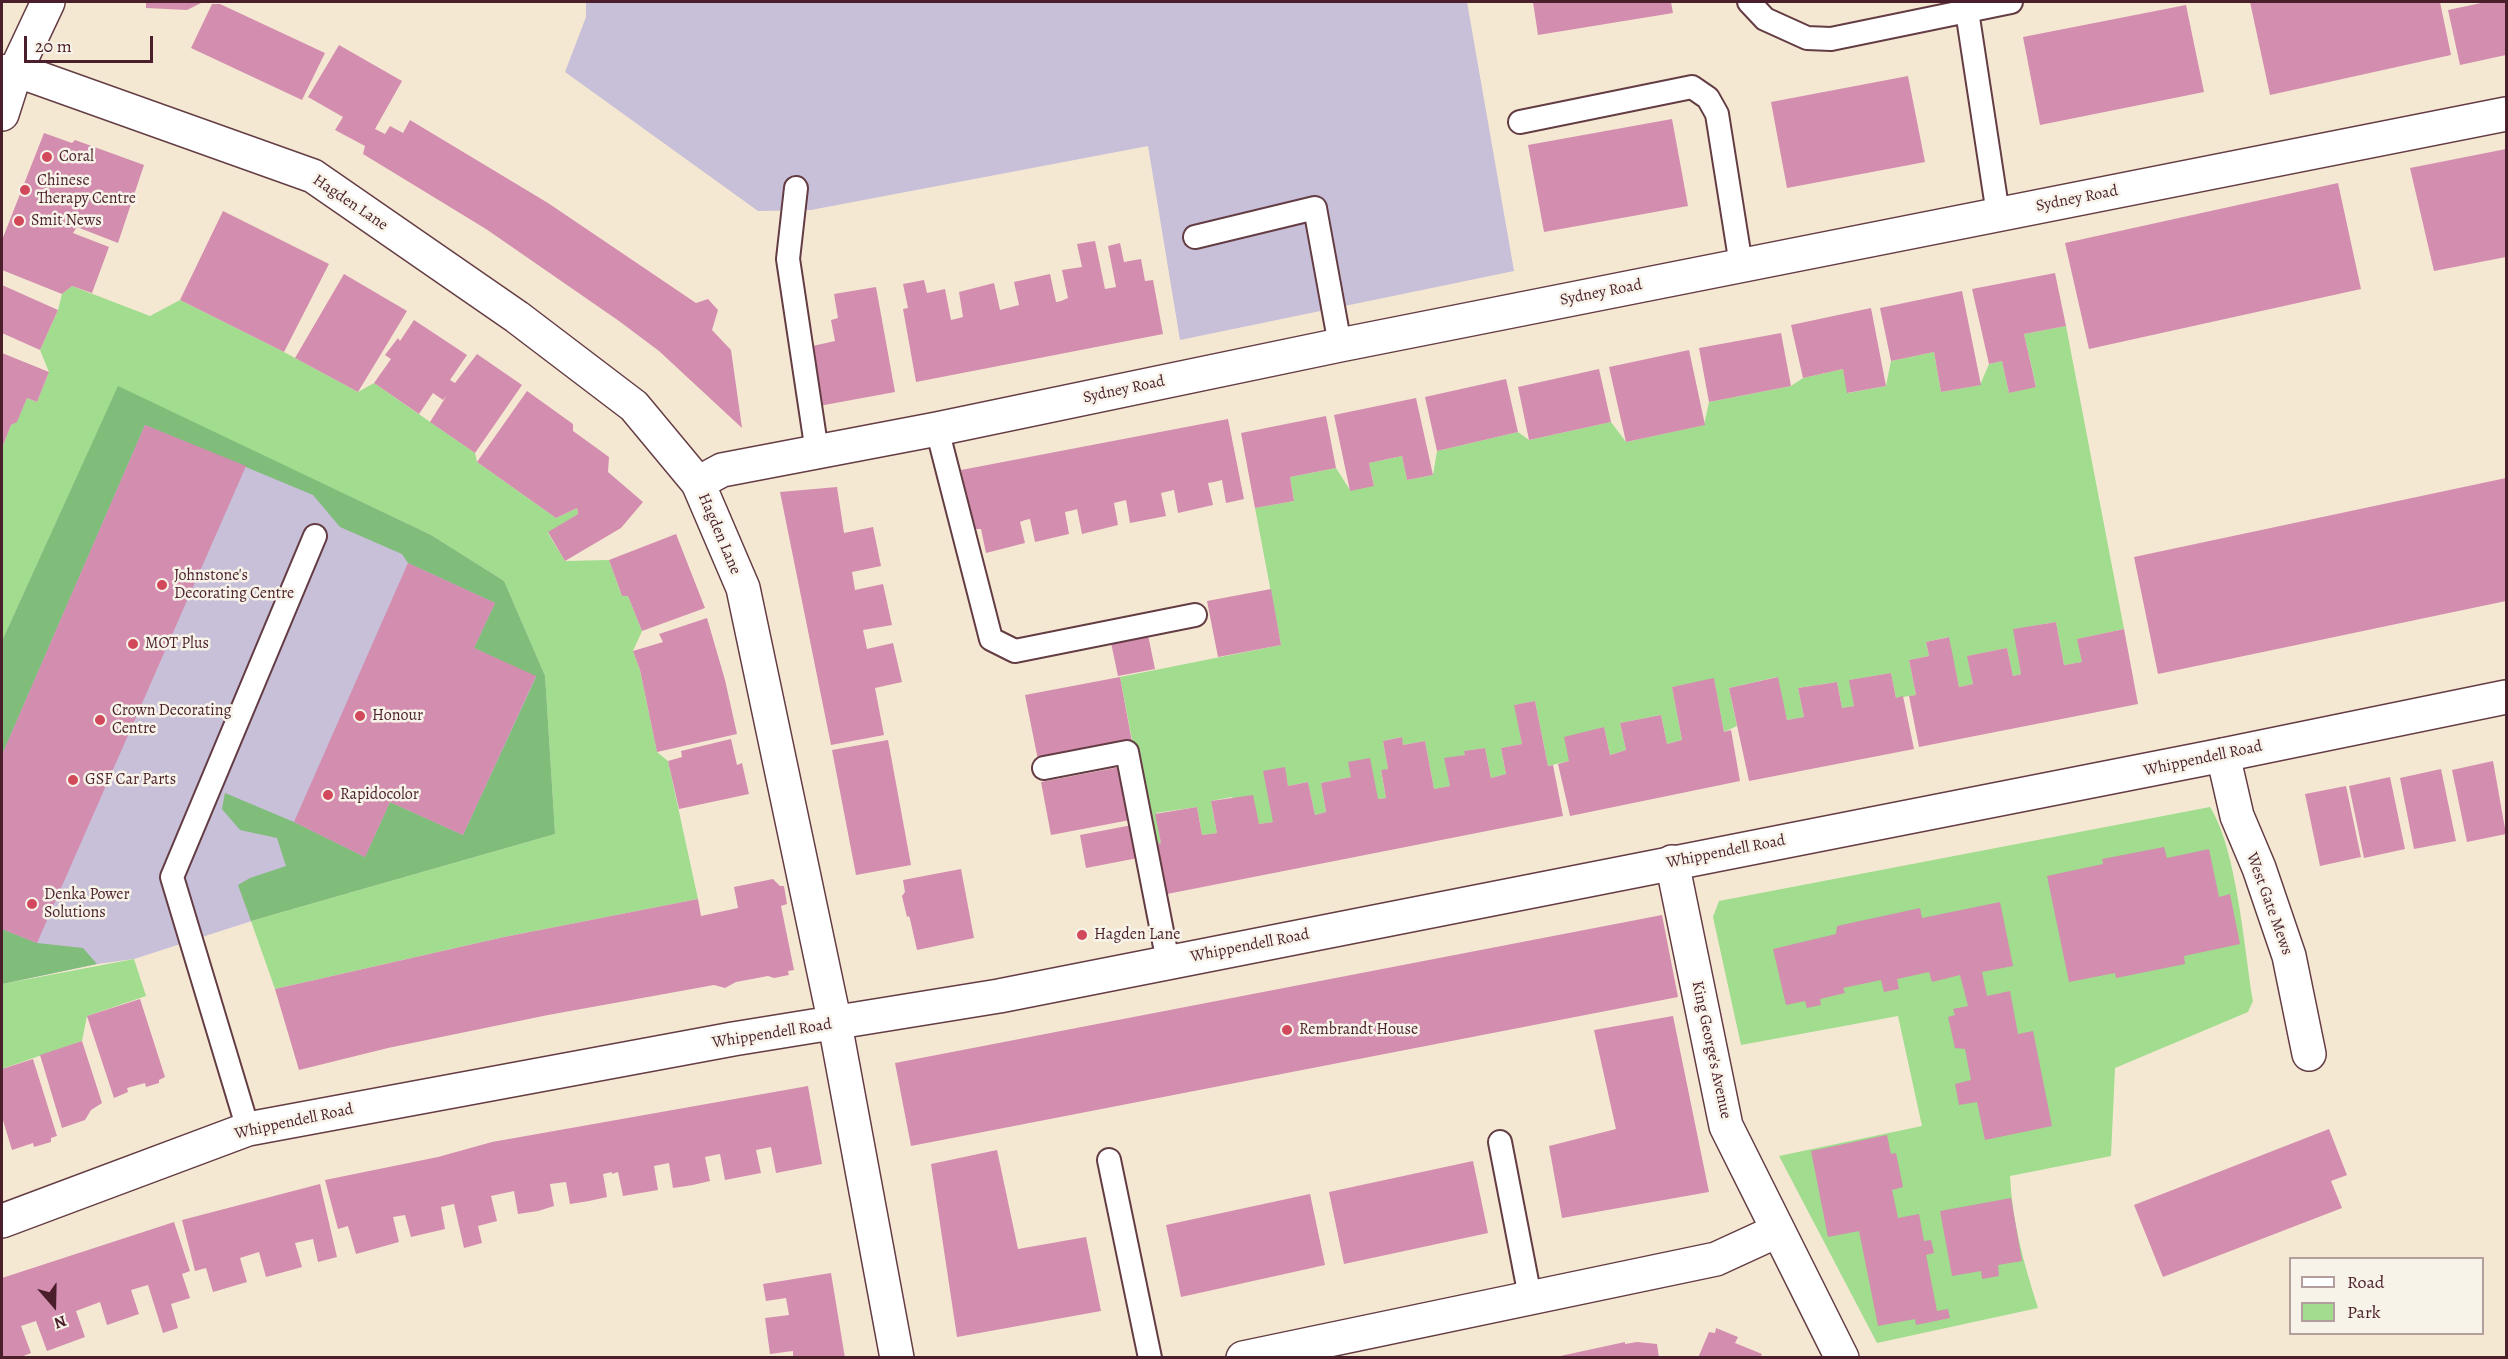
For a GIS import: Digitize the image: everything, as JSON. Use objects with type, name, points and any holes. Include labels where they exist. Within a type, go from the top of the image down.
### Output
[{"type":"street","points":[[2,114],[9,71],[48,2]]},
{"type":"street","name":"Hagden Lane","points":[[9,71],[313,177],[517,317],[634,406],[698,483],[742,588],[835,1024],[897,1358]]},
{"type":"street","name":"Sydney Road","points":[[698,483],[722,470],[937,429],[1340,345],[2506,114]]},
{"type":"street","name":"Whippendell Road","points":[[2,1221],[248,1129],[733,1039],[999,996],[2506,698]]},
{"type":"street","name":"West Gate Mews","points":[[2223,755],[2237,816],[2259,868],[2289,956],[2309,1054]]},
{"type":"street","name":"King George's Avenue","points":[[1672,862],[1726,1126],[1842,1358]]},
{"type":"street","points":[[1243,1358],[1716,1259],[1777,1231]]},
{"type":"lane","points":[[1749,2],[1766,19],[1807,38],[1823,39],[2012,2]]},
{"type":"lane","points":[[1967,11],[1998,214]]},
{"type":"lane","points":[[1520,122],[1692,87],[1708,98],[1717,114],[1741,265]]},
{"type":"lane","points":[[796,188],[788,259],[817,452]]},
{"type":"lane","points":[[1195,237],[1316,208],[1340,345]]},
{"type":"lane","points":[[937,429],[991,639],[1014,651],[1195,615]]},
{"type":"lane","points":[[248,1129],[172,877],[315,536]]},
{"type":"lane","points":[[1044,768],[1127,752],[1168,962]]},
{"type":"lane","points":[[1500,1142],[1530,1297]]},
{"type":"lane","points":[[1109,1160],[1150,1358]]},
{"type":"shaded area","points":[[586,2],[1467,2],[1514,271],[1180,340],[1148,146],[811,210],[758,211],[565,72],[586,17]]},
{"type":"shaded area","points":[[118,386],[431,535],[504,581],[545,676],[555,834],[292,908],[134,959],[97,964],[2,984],[2,641]]},
{"type":"green space","points":[[72,286],[150,316],[180,300],[358,392],[374,383],[475,453],[477,462],[556,518],[577,508],[578,514],[548,533],[565,561],[609,560],[622,596],[628,596],[642,631],[633,651],[640,670],[657,752],[668,761],[698,899],[504,937],[275,989],[251,921],[555,834],[545,676],[504,581],[431,535],[118,387],[2,641],[2,448],[11,425],[17,421],[27,398],[37,402],[49,372],[40,350],[58,310],[62,294]]},
{"type":"green space","points":[[2066,326],[2124,629],[2078,639],[2082,662],[2064,665],[2056,622],[2014,629],[2021,674],[2013,676],[2007,648],[1968,656],[1973,684],[1959,687],[1948,637],[1926,642],[1929,656],[1909,660],[1916,695],[1896,698],[1891,673],[1850,680],[1854,706],[1842,708],[1837,682],[1798,688],[1804,717],[1787,720],[1777,677],[1729,688],[1737,726],[1724,732],[1714,679],[1672,687],[1682,740],[1667,744],[1661,715],[1620,723],[1626,750],[1610,755],[1604,727],[1580,734],[1569,761],[1548,766],[1535,701],[1515,705],[1522,744],[1501,748],[1506,774],[1491,778],[1485,748],[1465,751],[1465,755],[1445,759],[1450,786],[1434,789],[1425,741],[1403,745],[1401,737],[1383,741],[1388,769],[1381,771],[1386,798],[1378,799],[1351,777],[1321,783],[1326,812],[1315,815],[1308,782],[1288,786],[1284,767],[1273,822],[1259,824],[1232,797],[1211,801],[1217,833],[1202,835],[1197,807],[1156,813],[1161,843],[1152,845],[1120,677],[1281,645],[1255,508],[1294,501],[1290,477],[1336,468],[1350,490],[1374,485],[1369,463],[1402,456],[1407,480],[1433,475],[1437,451],[1518,432],[1529,440],[1611,422],[1626,442],[1704,425],[1709,402],[1791,386],[1803,378],[1843,369],[1848,393],[1886,386],[1891,361],[1934,352],[1941,392],[1980,385],[1989,364],[2002,361],[2009,393],[2036,386],[2024,334]]},
{"type":"green space","points":[[118,386],[431,535],[504,581],[545,676],[555,834],[251,921],[238,885],[250,878],[286,866],[277,838],[240,830],[222,809],[225,793],[294,822],[365,857],[390,802],[463,835],[536,677],[474,648],[495,603],[408,563],[402,554],[340,527],[313,495],[145,425],[2,755],[2,641]]},
{"type":"green space","points":[[2210,807],[2227,848],[2233,873],[2253,1001],[2248,1012],[2115,1068],[2111,1156],[2010,1176],[2013,1210],[2020,1243],[2038,1308],[1877,1343],[1779,1156],[1922,1126],[1898,1016],[1741,1045],[1713,917],[1719,901]]},
{"type":"green space","points":[[2,929],[37,943],[83,948],[97,964],[2,984]]},
{"type":"green space","points":[[134,959],[146,996],[87,1016],[82,1041],[2,1069],[2,984]]},
{"type":"building","points":[[146,2],[203,2],[187,10],[146,8]]},
{"type":"building","points":[[1533,2],[1671,2],[1673,13],[1538,35]]},
{"type":"building","points":[[2250,2],[2440,2],[2451,55],[2270,95]]},
{"type":"building","points":[[2486,2],[2506,2],[2506,55],[2460,65],[2448,10]]},
{"type":"building","points":[[212,4],[220,4],[325,53],[302,100],[191,48]]},
{"type":"building","points":[[2186,5],[2204,92],[2040,125],[2023,37]]},
{"type":"building","points":[[339,45],[402,81],[375,129],[385,134],[390,126],[403,133],[410,120],[548,203],[696,303],[708,299],[718,310],[712,330],[731,350],[742,428],[659,351],[619,321],[486,229],[363,154],[365,146],[335,130],[343,117],[308,97]]},
{"type":"building","points":[[1908,76],[1925,162],[1787,188],[1771,102]]},
{"type":"building","points":[[1672,119],[1688,206],[1544,232],[1528,145]]},
{"type":"building","points":[[44,133],[72,143],[75,140],[144,165],[118,243],[77,227],[73,233],[109,247],[92,293],[72,286],[62,294],[2,270],[2,240]]},
{"type":"building","points":[[2506,149],[2506,257],[2434,271],[2410,168]]},
{"type":"building","points":[[2338,183],[2361,289],[2089,349],[2065,243]]},
{"type":"building","points":[[223,211],[329,264],[284,352],[180,300]]},
{"type":"building","points":[[1095,241],[1105,289],[1116,287],[1108,246],[1120,243],[1124,262],[1141,259],[1145,281],[1153,280],[1163,334],[916,382],[903,309],[908,308],[903,284],[924,280],[927,293],[945,289],[951,320],[963,317],[959,292],[994,283],[1000,310],[1019,305],[1014,282],[1050,274],[1056,302],[1061,301],[1068,298],[1062,270],[1082,267],[1077,244]]},
{"type":"building","points":[[2055,273],[2066,326],[2024,334],[2036,387],[2009,393],[2002,361],[1989,364],[1972,289]]},
{"type":"building","points":[[344,274],[407,311],[358,392],[295,358]]},
{"type":"building","points":[[2,285],[58,310],[40,350],[2,333]]},
{"type":"building","points":[[876,287],[895,392],[819,406],[808,347],[835,341],[831,320],[838,318],[834,294]]},
{"type":"building","points":[[1962,291],[1981,385],[1941,392],[1934,352],[1891,361],[1880,308]]},
{"type":"building","points":[[1871,308],[1886,386],[1847,393],[1843,369],[1803,378],[1791,325]]},
{"type":"building","points":[[414,320],[467,355],[450,380],[455,383],[477,354],[522,385],[475,453],[430,422],[447,395],[443,400],[433,393],[419,414],[374,383],[391,359],[385,355],[398,338],[400,341]]},
{"type":"building","points":[[1781,333],[1791,386],[1709,402],[1699,348]]},
{"type":"building","points":[[1689,350],[1705,425],[1626,442],[1609,367]]},
{"type":"building","points":[[2,353],[49,372],[37,402],[27,398],[17,422],[11,425],[2,448]]},
{"type":"building","points":[[1599,369],[1611,422],[1529,440],[1518,387]]},
{"type":"building","points":[[1506,379],[1518,432],[1437,451],[1425,397]]},
{"type":"building","points":[[527,391],[573,424],[573,431],[609,457],[608,472],[643,502],[621,528],[565,561],[548,532],[578,514],[577,508],[556,518],[477,462]]},
{"type":"building","points":[[1416,398],[1433,475],[1407,480],[1402,456],[1369,463],[1374,486],[1350,491],[1334,415]]},
{"type":"building","points":[[1326,416],[1336,468],[1290,477],[1294,501],[1255,508],[1241,433]]},
{"type":"building","points":[[1228,419],[1244,499],[1226,503],[1222,480],[1208,483],[1213,505],[1178,513],[1174,490],[1161,493],[1166,516],[1130,523],[1126,500],[1114,503],[1118,525],[1082,534],[1077,509],[1065,512],[1069,534],[1035,542],[1030,519],[1025,520],[1020,522],[1025,543],[986,553],[981,529],[974,529],[961,470]]},
{"type":"building","points":[[145,425],[246,466],[37,943],[2,929],[2,755]]},
{"type":"building","points":[[2506,478],[2506,601],[2158,674],[2134,557]]},
{"type":"building","points":[[837,487],[844,533],[873,527],[881,566],[852,572],[855,590],[883,584],[892,625],[863,630],[867,649],[893,643],[902,682],[875,688],[884,735],[831,745],[780,492]]},
{"type":"building","points":[[676,534],[705,608],[642,631],[628,596],[622,596],[609,560]]},
{"type":"building","points":[[408,563],[495,603],[474,648],[536,676],[463,835],[390,802],[365,857],[294,822]]},
{"type":"building","points":[[1271,589],[1281,645],[1218,657],[1207,601]]},
{"type":"building","points":[[707,618],[725,680],[737,734],[657,752],[640,670],[633,651],[663,642],[659,634]]},
{"type":"building","points":[[2056,622],[2064,665],[2082,662],[2077,639],[2124,629],[2138,704],[1919,747],[1909,696],[1916,695],[1909,660],[1929,656],[1926,642],[1949,637],[1959,687],[1973,684],[1967,656],[2007,648],[2013,676],[2021,674],[2013,629]]},
{"type":"building","points":[[1147,630],[1155,669],[1118,676],[1110,638]]},
{"type":"building","points":[[1891,673],[1896,698],[1903,696],[1914,749],[1749,781],[1729,688],[1778,677],[1787,720],[1804,717],[1798,688],[1837,682],[1842,708],[1854,706],[1849,680]]},
{"type":"building","points":[[1120,677],[1132,742],[1038,760],[1025,695]]},
{"type":"building","points":[[1714,678],[1724,732],[1731,730],[1740,781],[1570,816],[1558,764],[1569,761],[1564,737],[1604,727],[1610,755],[1626,750],[1620,723],[1661,715],[1667,744],[1682,740],[1672,687]]},
{"type":"building","points":[[1535,701],[1548,766],[1553,765],[1563,816],[1162,895],[1152,845],[1161,843],[1155,814],[1197,807],[1202,835],[1217,833],[1211,801],[1253,795],[1259,824],[1273,822],[1263,771],[1285,767],[1288,786],[1308,782],[1315,815],[1326,812],[1321,783],[1351,777],[1348,762],[1370,758],[1378,799],[1386,798],[1381,770],[1388,769],[1383,741],[1402,737],[1403,745],[1425,741],[1434,789],[1450,786],[1444,758],[1465,755],[1464,751],[1485,748],[1491,778],[1506,774],[1501,748],[1522,744],[1514,705]]},
{"type":"building","points":[[731,739],[737,765],[742,763],[749,794],[679,809],[668,761],[682,757],[681,751]]},
{"type":"building","points":[[888,740],[911,865],[856,875],[832,750]]},
{"type":"building","points":[[2493,761],[2506,834],[2467,842],[2452,770]]},
{"type":"building","points":[[1120,767],[1130,820],[1051,835],[1041,782]]},
{"type":"building","points":[[2441,769],[2456,841],[2414,849],[2400,778]]},
{"type":"building","points":[[2390,777],[2405,849],[2364,858],[2349,786]]},
{"type":"building","points":[[2346,786],[2361,857],[2320,866],[2305,794]]},
{"type":"building","points":[[1132,825],[1138,858],[1086,868],[1080,835]]},
{"type":"building","points":[[2164,847],[2167,858],[2209,849],[2219,897],[2230,894],[2240,944],[2184,956],[2185,964],[2116,978],[2115,973],[2069,982],[2047,876],[2103,864],[2102,859]]},
{"type":"building","points":[[961,869],[974,938],[917,950],[902,896],[905,892],[903,880]]},
{"type":"building","points":[[773,879],[780,886],[784,886],[787,904],[781,906],[794,970],[788,971],[789,975],[774,978],[768,976],[736,982],[725,988],[714,985],[548,1015],[388,1048],[299,1070],[275,989],[504,937],[698,899],[701,916],[738,908],[734,887]]},
{"type":"building","points":[[2000,902],[2013,966],[1982,972],[1987,996],[2010,991],[2018,1034],[2033,1031],[2052,1126],[1985,1140],[1977,1102],[1959,1105],[1955,1084],[1971,1080],[1965,1049],[1955,1048],[1948,1017],[1955,1015],[1953,1009],[1968,1006],[1960,975],[1932,982],[1929,972],[1897,979],[1899,989],[1884,992],[1881,980],[1843,988],[1845,993],[1820,999],[1821,1005],[1807,1008],[1805,1001],[1786,1005],[1773,949],[1836,934],[1837,926],[1920,908],[1922,918]]},
{"type":"building","name":"Rembrandt House","points":[[1662,915],[1678,997],[911,1146],[895,1063]]},
{"type":"building","points":[[140,999],[165,1077],[159,1080],[159,1083],[146,1087],[145,1083],[127,1088],[128,1092],[114,1098],[87,1016]]},
{"type":"building","points":[[1673,1016],[1709,1192],[1562,1218],[1549,1146],[1616,1129],[1594,1030]]},
{"type":"building","points":[[82,1041],[102,1103],[91,1110],[85,1120],[62,1128],[40,1055]]},
{"type":"building","points":[[33,1059],[57,1136],[51,1138],[51,1142],[34,1147],[33,1143],[12,1150],[2,1117],[2,1069]]},
{"type":"building","points":[[808,1086],[822,1164],[776,1173],[771,1147],[756,1150],[761,1173],[725,1180],[720,1154],[705,1157],[710,1181],[693,1185],[673,1188],[669,1163],[654,1166],[658,1190],[623,1196],[618,1172],[612,1174],[612,1172],[603,1174],[607,1197],[589,1201],[570,1204],[566,1182],[550,1184],[554,1206],[538,1211],[518,1214],[514,1191],[491,1196],[497,1221],[478,1226],[482,1243],[464,1248],[454,1204],[441,1207],[445,1229],[411,1237],[405,1215],[393,1217],[399,1242],[356,1254],[348,1226],[338,1229],[325,1180],[438,1157],[492,1142]]},
{"type":"building","points":[[2329,1129],[2347,1175],[2331,1181],[2342,1208],[2163,1277],[2134,1205]]},
{"type":"building","points":[[1887,1135],[1891,1154],[1896,1153],[1903,1187],[1892,1190],[1898,1218],[1919,1214],[1924,1241],[1931,1240],[1934,1253],[1926,1255],[1937,1311],[1948,1309],[1950,1318],[1916,1325],[1915,1319],[1878,1326],[1859,1231],[1828,1237],[1811,1151]]},
{"type":"building","points":[[997,1150],[1018,1249],[1086,1237],[1101,1311],[957,1337],[931,1164]]},
{"type":"building","points":[[1473,1161],[1488,1233],[1344,1264],[1329,1192]]},
{"type":"building","points":[[320,1184],[337,1257],[318,1262],[313,1239],[295,1243],[302,1267],[266,1277],[259,1252],[240,1258],[247,1282],[213,1292],[206,1268],[195,1271],[182,1220]]},
{"type":"building","points":[[1310,1194],[1325,1265],[1181,1297],[1166,1225]]},
{"type":"building","points":[[2011,1198],[2022,1261],[1998,1265],[1999,1276],[1982,1279],[1981,1271],[1952,1276],[1940,1211]]},
{"type":"building","points":[[174,1222],[190,1271],[182,1274],[190,1298],[171,1304],[178,1328],[163,1333],[148,1285],[131,1290],[139,1314],[107,1325],[100,1302],[76,1311],[85,1337],[47,1351],[36,1321],[21,1326],[31,1353],[18,1358],[2,1358],[2,1278]]},
{"type":"building","points":[[831,1273],[845,1358],[793,1358],[793,1351],[770,1354],[765,1318],[789,1315],[786,1298],[766,1301],[763,1284]]},
{"type":"building","points":[[1716,1328],[1738,1337],[1735,1343],[1762,1354],[1760,1358],[1698,1358],[1709,1332],[1715,1333]]},
{"type":"building","points":[[1625,1342],[1625,1344],[1637,1342],[1657,1344],[1659,1358],[1551,1358]]},
{"type":"place","name":"Coral","points":[[47,157]]},
{"type":"place","name":"Chinese Therapy Centre","points":[[25,190]]},
{"type":"place","name":"Smit News","points":[[19,221]]},
{"type":"place","name":"Johnstone's Decorating Centre","points":[[162,585]]},
{"type":"place","name":"MOT Plus","points":[[133,644]]},
{"type":"place","name":"Honour","points":[[360,716]]},
{"type":"place","name":"Crown Decorating Centre","points":[[100,720]]},
{"type":"place","name":"GSF Car Parts","points":[[73,780]]},
{"type":"place","name":"Rapidocolor","points":[[328,795]]},
{"type":"place","name":"Denka Power Solutions","points":[[32,904]]},
{"type":"place","name":"Hagden Lane","points":[[1082,935]]},
{"type":"place","name":"Rembrandt House","points":[[1287,1030]]}]
